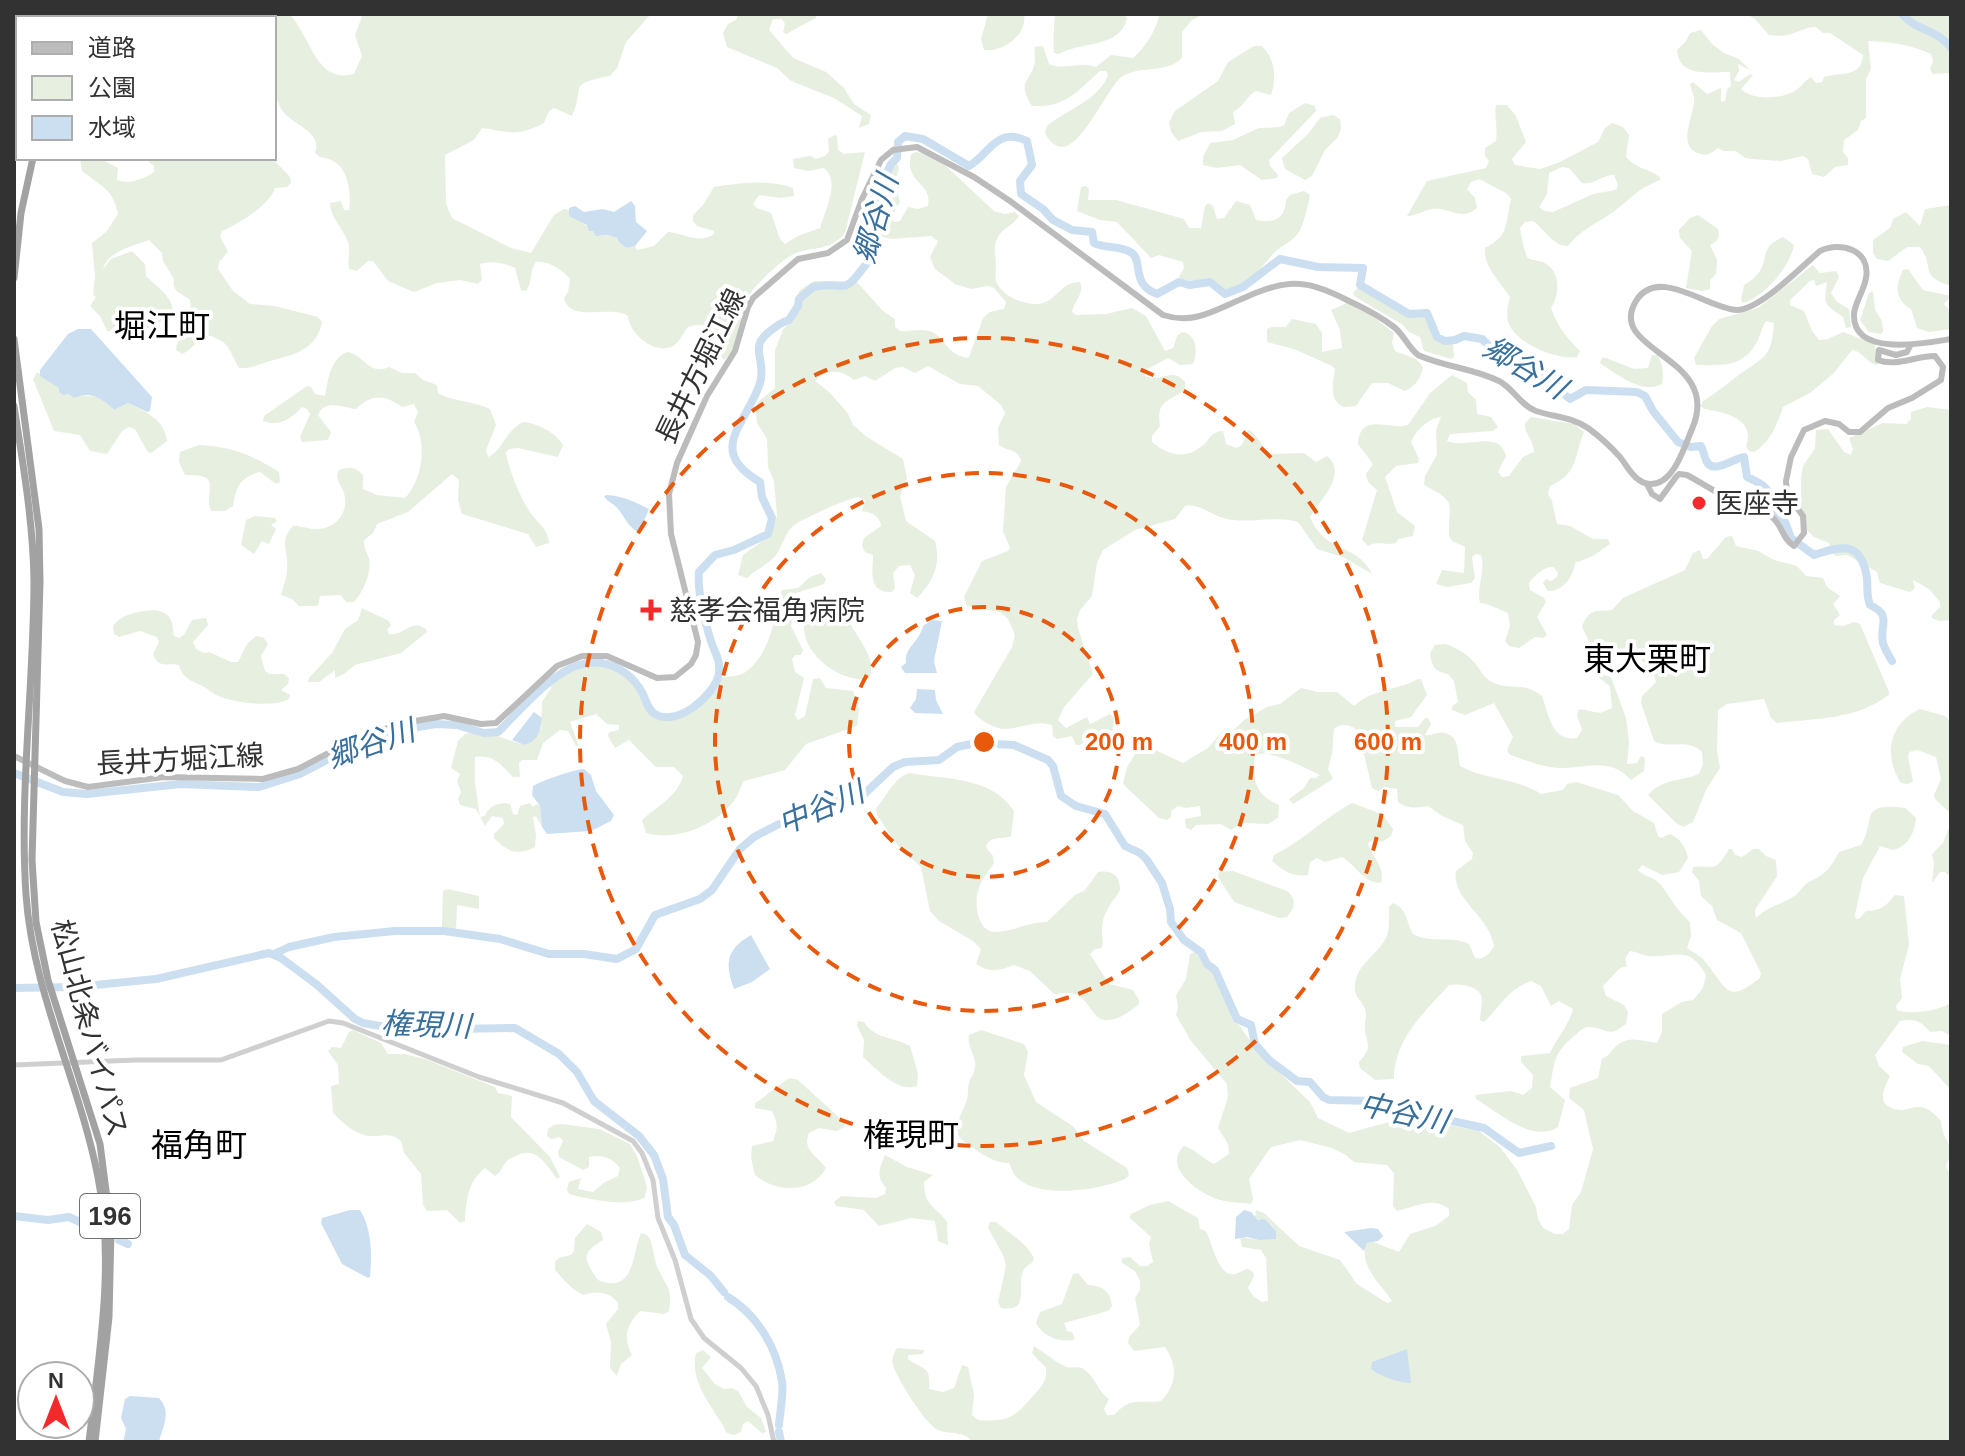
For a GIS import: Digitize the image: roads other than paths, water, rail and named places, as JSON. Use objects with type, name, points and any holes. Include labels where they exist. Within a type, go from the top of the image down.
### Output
[{"type":"highway","points":[[14,278],[21,213],[33,160]]},
{"type":"highway","name":"松山北条バイパス","points":[[14,339],[22,451]]},
{"type":"highway","name":"松山北条バイパス","points":[[14,406],[38,517],[40,566],[26,894],[49,998],[100,1144],[111,1230],[109,1317],[95,1442]]},
{"type":"highway","name":"松山北条バイパス","points":[[71,1064],[101,1191],[103,1224],[104,1285],[89,1442]]},
{"type":"main road","name":"長井方堀江線","points":[[14,756],[65,781],[94,787],[164,777],[263,779],[298,769],[361,736],[409,722],[444,716],[481,724],[496,723],[557,666],[582,656],[613,658],[657,678],[683,673],[696,655],[698,642],[671,534],[669,494],[677,463],[707,396],[735,351],[750,302],[798,259],[828,253],[847,240],[876,168],[893,150],[903,147],[923,149],[974,177],[1058,235],[1163,315],[1183,319],[1202,316],[1268,287],[1283,283],[1312,284],[1396,329],[1418,355],[1503,383],[1533,411],[1573,420],[1588,428],[1618,455],[1635,477],[1647,484]]},
{"type":"main road","points":[[1877,342],[1879,350],[1876,356],[1883,363],[1935,356],[1942,363],[1943,376],[1912,398],[1888,408],[1860,432],[1849,432],[1839,424],[1825,421],[1804,430],[1791,457],[1786,481],[1787,494],[1803,516],[1802,537],[1794,546],[1785,541],[1775,519],[1763,511],[1736,502],[1687,475],[1679,474],[1660,499],[1652,494],[1647,484],[1660,482],[1671,473],[1694,425],[1697,409],[1687,375],[1633,330],[1631,312],[1643,293],[1660,286],[1670,287],[1724,307],[1744,309],[1762,299],[1820,251],[1842,245],[1861,255],[1866,265],[1866,277],[1854,315],[1856,326],[1863,335],[1877,342],[1910,346],[1951,339]]},
{"type":"main road","points":[[1879,350],[1896,355],[1907,352],[1910,346]]},
{"type":"street","points":[[14,1065],[221,1060],[323,1022],[343,1023],[479,1077],[549,1098],[626,1136],[638,1146],[653,1180],[658,1218],[675,1260],[691,1319],[704,1338],[741,1368],[756,1386],[768,1415],[774,1442]]},
{"type":"water","points":[[631,201],[635,206],[636,222],[647,231],[635,246],[627,248],[617,238],[596,236],[587,225],[569,216],[569,208],[575,206],[584,212],[603,209],[614,212]]},
{"type":"water","points":[[78,329],[91,329],[152,397],[150,411],[128,403],[114,410],[96,397],[63,395],[59,388],[40,376],[40,370],[68,334]]},
{"type":"water","points":[[604,496],[624,498],[649,509],[639,533],[606,499]]},
{"type":"water","points":[[932,620],[942,621],[934,661],[937,673],[905,673],[901,667],[906,663],[907,653],[923,626]]},
{"type":"water","points":[[917,689],[935,690],[943,714],[915,713],[910,708],[916,699]]},
{"type":"water","points":[[534,712],[542,718],[535,738],[524,745],[512,740]]},
{"type":"water","points":[[584,769],[591,775],[596,791],[614,815],[611,821],[591,831],[547,834],[542,827],[540,806],[532,795],[533,786]]},
{"type":"water","points":[[751,935],[770,969],[752,982],[734,989],[729,971],[730,957],[732,951]]},
{"type":"water","points":[[360,1210],[367,1225],[371,1251],[368,1278],[342,1264],[321,1223],[322,1218]]},
{"type":"water","points":[[1244,1210],[1251,1212],[1258,1220],[1265,1219],[1276,1231],[1276,1239],[1235,1239],[1236,1217]]},
{"type":"water","points":[[1378,1229],[1383,1236],[1378,1241],[1367,1243],[1364,1251],[1344,1232]]},
{"type":"water","points":[[1407,1349],[1411,1383],[1390,1379],[1371,1369],[1372,1362]]},
{"type":"water","points":[[130,1396],[159,1398],[163,1403],[165,1419],[159,1442],[123,1442],[126,1429],[121,1418],[125,1399]]},
{"type":"waterway","points":[[1902,14],[1951,48]]},
{"type":"waterway","name":"郷谷川","points":[[14,773],[63,792],[87,794],[180,784],[259,787],[300,774],[361,742],[388,732],[436,724],[457,725],[484,733],[498,732],[552,680],[576,666],[588,663],[613,666],[627,675],[639,687],[655,714],[674,716],[694,707],[711,690],[719,673],[718,659],[702,605],[699,572],[715,555],[768,534],[772,518],[762,497],[760,482],[735,459],[732,447],[734,436],[760,383],[760,343],[769,332],[789,320],[799,299],[813,287],[848,285],[867,263],[865,250],[881,201],[881,186],[897,158],[898,142],[905,136],[923,139],[969,166],[1000,139],[1016,137],[1027,141],[1032,165],[1020,181],[1021,194],[1053,220],[1072,230],[1092,232],[1094,243],[1132,253],[1144,285],[1157,294],[1179,282],[1189,285],[1210,282],[1225,294],[1243,287],[1280,259],[1318,267],[1363,268],[1360,285],[1409,314],[1427,313],[1437,337],[1445,341],[1464,336],[1482,339],[1505,361],[1516,364],[1534,378],[1554,378],[1570,399],[1586,390],[1637,392],[1645,396],[1678,442],[1691,447],[1701,446],[1709,465],[1718,466],[1744,457],[1747,477],[1768,491],[1772,507],[1785,522],[1791,538],[1814,555],[1842,548],[1860,557],[1867,578],[1870,605],[1883,617],[1883,643],[1892,661]]},
{"type":"waterway","name":"中谷川","points":[[274,954],[289,947],[334,937],[395,931],[444,931],[500,939],[549,954],[584,954],[617,959],[636,949],[655,915],[700,899],[712,890],[740,849],[754,837],[779,824],[810,815],[842,796],[861,797],[893,767],[905,762],[939,760],[957,747],[976,743],[1014,745],[1048,760],[1053,766],[1061,796],[1076,806],[1105,814],[1125,846],[1147,860],[1162,883],[1171,922],[1184,940],[1201,952],[1207,964],[1215,970],[1237,1019],[1251,1025],[1255,1044],[1269,1060],[1297,1081],[1310,1082],[1329,1100],[1375,1101],[1395,1110],[1410,1112],[1423,1120],[1443,1119],[1484,1128],[1519,1153],[1551,1146]]},
{"type":"waterway","name":"権現川","points":[[14,988],[75,987],[156,979],[269,953],[281,958],[316,984],[363,1023],[403,1030],[515,1028],[559,1054],[577,1072],[594,1101],[639,1136],[654,1155],[663,1179],[668,1217],[685,1255],[710,1275],[724,1292]]},
{"type":"waterway","points":[[14,1216],[48,1220],[69,1217],[95,1229]]},
{"type":"waterway","points":[[119,1240],[128,1244]]},
{"type":"waterway","name":"権現川","points":[[728,1297],[756,1322],[775,1356],[782,1386],[779,1425]]},
{"type":"waterway","name":"権現川","points":[[779,1432],[781,1442]]},
{"type":"place","name":"医座寺","points":[[1699,503]]},
{"type":"place","name":"慈孝会福角病院","points":[[651,610]]},
{"type":"district","name":"堀江町","points":[[162,326]]},
{"type":"district","name":"東大栗町","points":[[1647,659]]},
{"type":"district","name":"権現町","points":[[911,1135]]},
{"type":"district","name":"福角町","points":[[199,1145]]}]
